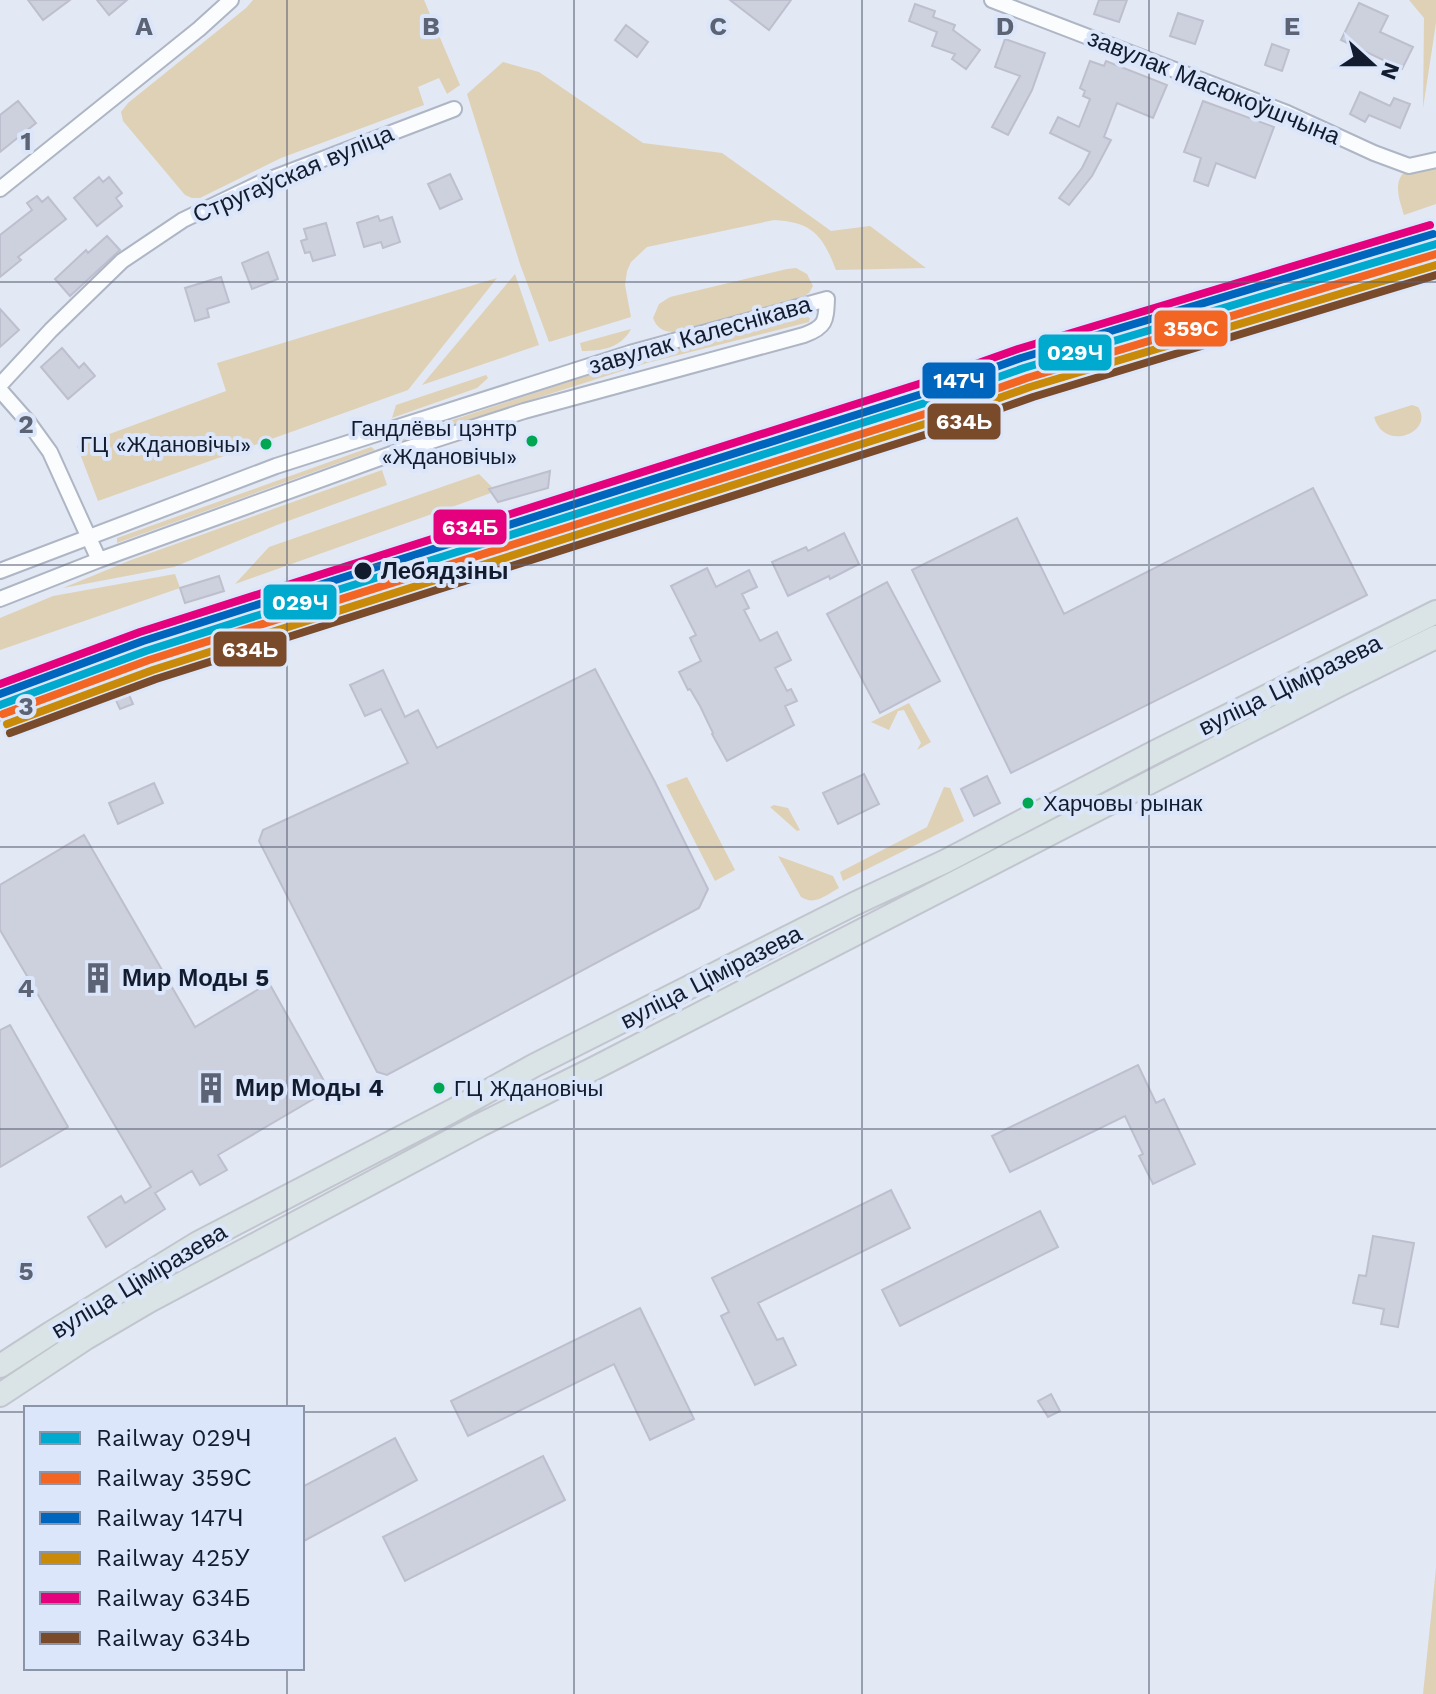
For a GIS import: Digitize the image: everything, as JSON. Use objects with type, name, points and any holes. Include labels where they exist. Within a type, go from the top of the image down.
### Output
[{"type":"main road","name":"вуліца Ціміразева","points":[[0,1366],[198,1243],[535,1065],[1436,612]]},
{"type":"main road","name":"вуліца Ціміразева","points":[[0,1395],[149,1301],[480,1125],[1429,641]]},
{"type":"street","points":[[0,189],[231,0]]},
{"type":"street","name":"завулак Масюкоўшчына","points":[[992,0],[1287,113],[1409,166],[1436,160]]},
{"type":"street","name":"Стругаўская вуліца","points":[[0,388],[51,330],[122,261],[183,220],[260,183],[454,109]]},
{"type":"street","name":"завулак Калеснікава","points":[[0,571],[276,466],[630,353],[827,299],[826,319],[820,328],[804,335],[495,420],[394,453],[0,599]]},
{"type":"street","points":[[0,388],[50,452],[99,560]]},
{"type":"shaded area","points":[[253,0],[424,0],[460,85],[447,94],[439,78],[418,87],[424,105],[281,158],[200,198],[192,198],[185,195],[123,121],[121,112]]},
{"type":"shaded area","points":[[1409,0],[1436,0],[1436,23],[1423,108],[1424,18]]},
{"type":"shaded area","points":[[503,62],[539,72],[643,143],[722,153],[831,231],[870,226],[926,268],[836,270],[815,233],[798,224],[774,220],[647,247],[631,262],[627,271],[625,285],[631,317],[549,342],[520,264],[467,94]]},
{"type":"shaded area","points":[[1436,165],[1436,204],[1404,215],[1398,191],[1403,174],[1411,169]]},
{"type":"shaded area","points":[[796,268],[807,274],[813,286],[801,298],[674,332],[661,329],[653,318],[659,304],[670,297]]},
{"type":"shaded area","points":[[515,274],[539,345],[422,385]]},
{"type":"shaded area","points":[[497,278],[408,390],[98,501],[77,446],[226,391],[217,363]]},
{"type":"shaded area","points":[[806,316],[810,318],[809,322],[647,363],[402,441],[401,437],[650,355]]},
{"type":"shaded area","points":[[631,329],[622,340],[610,347],[582,351],[580,343]]},
{"type":"shaded area","points":[[486,375],[488,378],[477,388],[392,418],[396,405]]},
{"type":"shaded area","points":[[1412,405],[1418,407],[1421,416],[1420,424],[1414,431],[1397,436],[1379,428],[1374,417]]},
{"type":"shaded area","points":[[371,447],[375,450],[117,543],[117,538]]},
{"type":"shaded area","points":[[382,470],[387,485],[174,567],[63,588],[131,560]]},
{"type":"shaded area","points":[[479,474],[493,488],[491,493],[235,584],[269,547]]},
{"type":"shaded area","points":[[175,574],[180,588],[0,650],[0,618],[53,596]]},
{"type":"shaded area","points":[[909,703],[931,742],[917,750],[921,743],[904,710],[898,711],[889,730],[871,722]]},
{"type":"shaded area","points":[[687,777],[735,870],[715,881],[666,785]]},
{"type":"shaded area","points":[[944,787],[950,788],[964,821],[843,881],[840,872],[927,827]]},
{"type":"shaded area","points":[[770,807],[788,808],[800,830],[797,831]]},
{"type":"shaded area","points":[[778,856],[833,876],[839,888],[816,900],[801,897]]},
{"type":"shaded area","points":[[1436,1568],[1436,1694],[1423,1694]]},
{"type":"building","points":[[28,0],[70,0],[43,20]]},
{"type":"building","points":[[97,0],[127,0],[109,15]]},
{"type":"building","points":[[730,0],[791,0],[769,30]]},
{"type":"building","points":[[1099,0],[1127,0],[1119,22],[1094,14]]},
{"type":"building","points":[[1359,3],[1388,16],[1380,32],[1413,47],[1402,69],[1341,40]]},
{"type":"building","points":[[915,4],[935,11],[933,17],[955,25],[953,30],[980,50],[966,69],[952,59],[955,54],[932,46],[937,32],[909,21]]},
{"type":"building","points":[[1178,13],[1203,21],[1195,44],[1170,36]]},
{"type":"building","points":[[626,25],[648,42],[637,57],[615,40]]},
{"type":"building","points":[[1005,39],[1045,53],[1032,90],[1008,135],[992,127],[1020,76],[995,67]]},
{"type":"building","points":[[1272,44],[1289,50],[1282,71],[1265,65]]},
{"type":"building","points":[[1090,61],[1104,66],[1106,61],[1167,85],[1153,118],[1117,103],[1104,137],[1111,140],[1092,176],[1069,205],[1059,198],[1090,152],[1050,133],[1058,117],[1079,127],[1090,99],[1083,96],[1085,91],[1080,88]]},
{"type":"building","points":[[1360,92],[1390,106],[1394,98],[1410,104],[1400,128],[1369,115],[1365,122],[1350,114]]},
{"type":"building","points":[[18,101],[36,123],[0,152],[0,115]]},
{"type":"building","points":[[1203,101],[1274,127],[1255,178],[1216,163],[1208,186],[1194,181],[1201,158],[1184,152]]},
{"type":"building","points":[[450,174],[462,199],[440,209],[428,184]]},
{"type":"building","points":[[99,177],[103,182],[109,177],[122,193],[116,198],[122,206],[97,226],[74,198]]},
{"type":"building","points":[[37,196],[42,202],[48,197],[66,219],[18,257],[21,260],[0,277],[0,235],[32,210],[27,203]]},
{"type":"building","points":[[378,216],[380,221],[392,217],[400,242],[383,248],[381,242],[364,247],[357,223]]},
{"type":"building","points":[[326,223],[335,255],[313,261],[310,252],[305,253],[301,241],[307,239],[304,229]]},
{"type":"building","points":[[107,236],[120,250],[70,296],[55,279],[86,250],[88,253]]},
{"type":"building","points":[[268,252],[278,279],[252,289],[242,263]]},
{"type":"building","points":[[221,277],[229,302],[207,309],[209,317],[195,321],[185,288]]},
{"type":"building","points":[[0,309],[19,330],[0,347]]},
{"type":"building","points":[[62,348],[79,368],[84,363],[95,376],[68,399],[41,367]]},
{"type":"building","points":[[550,471],[548,488],[498,502],[489,489]]},
{"type":"building","points":[[1313,488],[1367,595],[1011,773],[912,570],[1017,518],[1064,614]]},
{"type":"building","points":[[844,533],[859,564],[788,596],[772,562],[806,547],[808,551]]},
{"type":"building","points":[[707,568],[716,587],[749,570],[757,587],[742,594],[749,608],[744,610],[760,641],[777,632],[791,660],[775,668],[787,691],[791,689],[797,701],[785,706],[794,725],[727,761],[679,672],[701,661],[690,638],[696,635],[671,586]]},
{"type":"building","points":[[219,576],[224,591],[185,603],[180,588]]},
{"type":"building","points":[[887,582],[940,681],[880,713],[827,614]]},
{"type":"building","points":[[595,669],[708,889],[699,908],[387,1075],[377,1072],[259,841],[263,830],[408,763],[381,709],[365,716],[350,685],[383,670],[405,717],[418,710],[437,748]]},
{"type":"building","points":[[126,688],[133,704],[120,709],[113,694]]},
{"type":"building","points":[[864,774],[879,804],[838,824],[823,793]]},
{"type":"building","points":[[987,776],[1000,803],[974,816],[961,789]]},
{"type":"building","points":[[154,783],[163,803],[118,824],[109,803]]},
{"type":"building","points":[[84,835],[195,1027],[269,983],[329,1090],[218,1155],[227,1170],[200,1185],[192,1171],[155,1193],[165,1209],[106,1247],[88,1217],[121,1196],[125,1203],[151,1187],[0,930],[0,885]]},
{"type":"building","points":[[10,1025],[68,1127],[0,1167],[0,1030]]},
{"type":"building","points":[[1138,1065],[1156,1103],[1164,1099],[1195,1164],[1153,1184],[1125,1116],[1010,1172],[992,1136]]},
{"type":"building","points":[[891,1190],[910,1228],[758,1303],[777,1340],[783,1338],[796,1365],[755,1385],[721,1316],[729,1312],[712,1278]]},
{"type":"building","points":[[1040,1211],[1058,1247],[900,1326],[882,1290]]},
{"type":"building","points":[[1373,1236],[1414,1243],[1398,1327],[1381,1324],[1384,1309],[1353,1303],[1359,1275],[1366,1276]]},
{"type":"building","points":[[640,1308],[694,1419],[650,1440],[614,1364],[468,1436],[451,1401]]},
{"type":"building","points":[[1051,1394],[1060,1411],[1048,1417],[1038,1401]]},
{"type":"building","points":[[395,1438],[417,1480],[304,1541],[304,1486]]},
{"type":"building","points":[[543,1456],[565,1500],[405,1581],[383,1537]]},
{"type":"railway","points":[[0,718],[149,662],[278,619],[1168,337],[1436,256]]},
{"type":"rail line","name":"634Б","points":[[0,684],[140,632],[922,383],[1018,349],[1430,225]]},
{"type":"rail line","name":"147Ч","points":[[0,694],[143,641],[925,393],[1021,358],[1433,234]]},
{"type":"rail line","name":"029Ч","points":[[0,705],[146,651],[928,402],[1024,368],[1436,244]]},
{"type":"rail line","name":"359С","points":[[3,714],[149,660],[931,412],[1027,378],[1436,254]]},
{"type":"rail line","name":"425У","points":[[7,724],[153,670],[934,421],[1030,387],[1436,265]]},
{"type":"rail line","name":"634Ь","points":[[10,733],[156,679],[937,431],[1033,397],[1436,275]]},
{"type":"place","name":"Гандлёвы цэнтр «Ждановічы»","points":[[532,441]]},
{"type":"place","name":"ГЦ «Ждановічы»","points":[[266,444]]},
{"type":"place","name":"Лебядзіны","points":[[363,571]]},
{"type":"place","name":"Харчовы рынак","points":[[1028,803]]},
{"type":"place","name":"Мир Моды 5","points":[[98,978]]},
{"type":"place","name":"Мир Моды 4","points":[[211,1088]]},
{"type":"place","name":"ГЦ Ждановічы","points":[[439,1088]]}]
